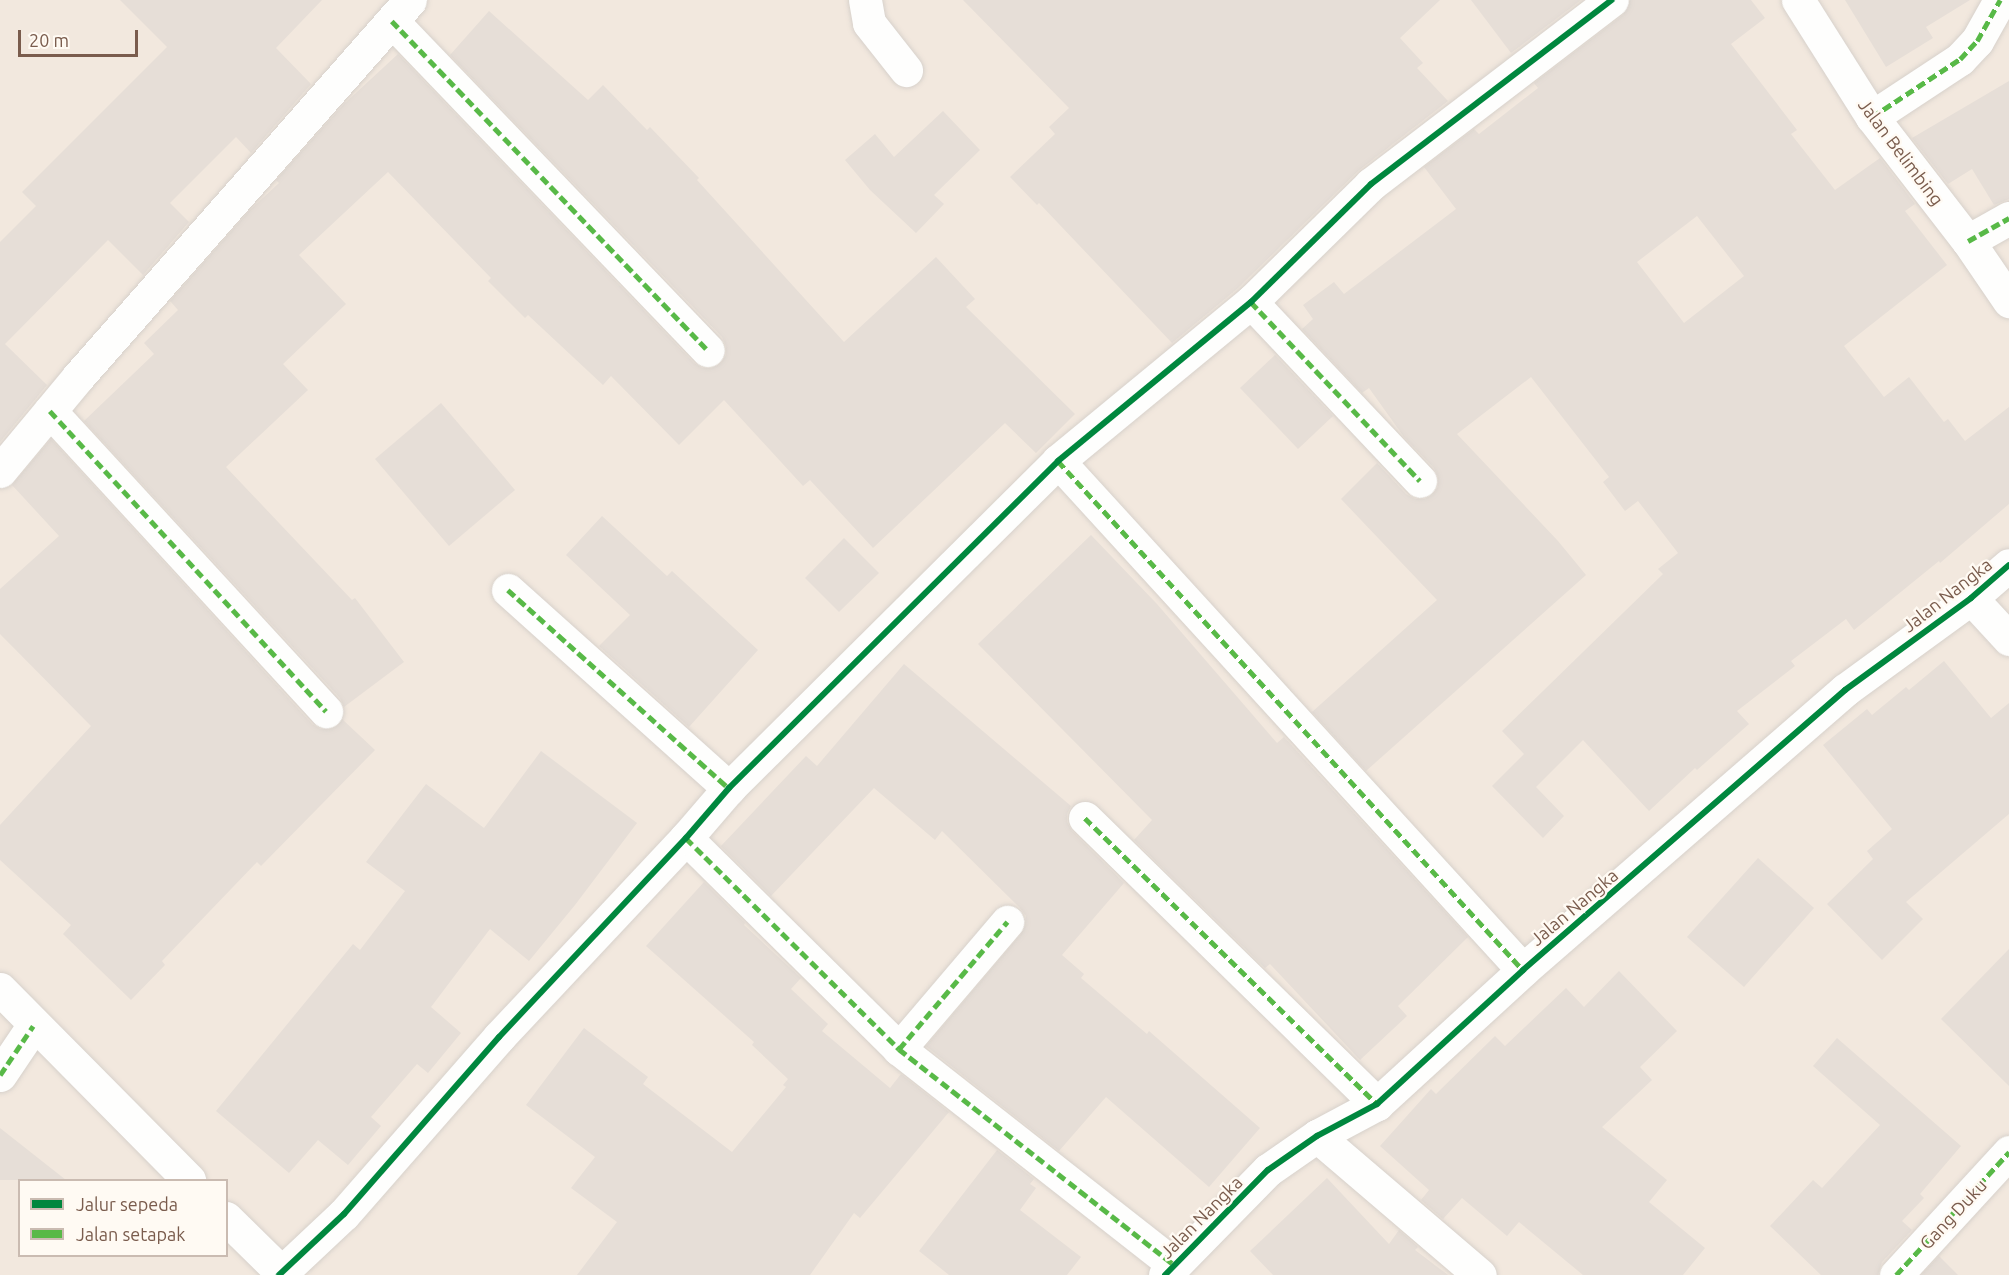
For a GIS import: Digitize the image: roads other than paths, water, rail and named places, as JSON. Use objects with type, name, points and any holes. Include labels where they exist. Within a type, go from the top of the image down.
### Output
[{"type":"street","points":[[865,0],[869,23],[906,70]]},
{"type":"street","points":[[228,1220],[281,1274],[344,1214],[499,1037],[686,838],[729,788],[1058,461],[1251,302],[1371,184],[1612,0]]},
{"type":"street","name":"Jalan Belimbing","points":[[1798,0],[1872,117],[1968,242],[2009,301]]},
{"type":"street","points":[[1872,117],[1960,60],[1977,41],[2000,0]]},
{"type":"street","points":[[0,471],[401,10],[708,350]]},
{"type":"street","points":[[1968,242],[2009,218]]},
{"type":"street","points":[[1251,302],[1420,481]]},
{"type":"street","points":[[50,411],[326,711]]},
{"type":"street","points":[[1058,461],[1523,970]]},
{"type":"street","name":"Jalan Nangka","points":[[1169,1270],[1268,1170],[1317,1136],[1377,1104],[1523,970],[1845,690],[1971,598],[2009,565]]},
{"type":"street","points":[[508,590],[729,788]]},
{"type":"street","points":[[1971,598],[2009,639]]},
{"type":"street","points":[[1085,819],[1377,1104]]},
{"type":"street","points":[[686,838],[899,1049],[1169,1270]]},
{"type":"street","points":[[899,1049],[1007,922]]},
{"type":"street","points":[[0,989],[33,1026],[188,1179]]},
{"type":"street","points":[[0,1075],[33,1026]]},
{"type":"street","points":[[1317,1136],[1480,1275]]},
{"type":"street","name":"Gang Duku","points":[[1896,1275],[2009,1152]]}]
